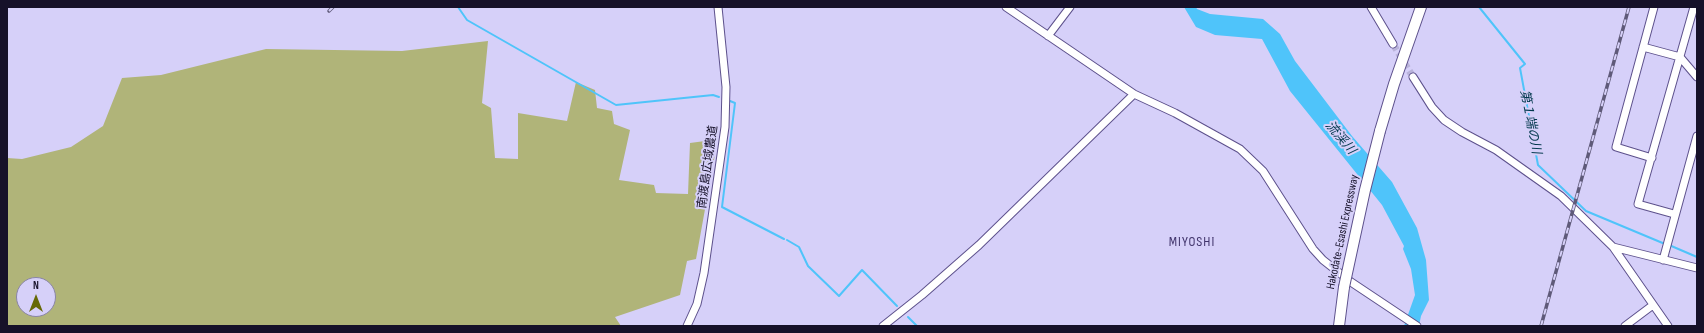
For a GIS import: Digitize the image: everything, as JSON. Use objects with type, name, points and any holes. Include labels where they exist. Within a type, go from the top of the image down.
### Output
[{"type":"highway","name":"Hakodate-Esashi Expressway","points":[[1338,326],[1344,287],[1365,190],[1380,131],[1421,7]]},
{"type":"street","name":"南渡島広域農道","points":[[687,326],[697,304],[704,273],[725,127],[726,86],[718,7]]},
{"type":"street","points":[[1006,7],[1134,94],[1175,113],[1240,149],[1263,171],[1313,249],[1323,260],[1351,282],[1417,326]]},
{"type":"street","points":[[1048,36],[1070,7]]},
{"type":"street","points":[[1371,7],[1393,44]]},
{"type":"street","points":[[1652,158],[1616,147],[1654,7]]},
{"type":"street","points":[[1674,214],[1638,204],[1694,7]]},
{"type":"street","points":[[1643,47],[1680,57],[1697,77]]},
{"type":"street","points":[[1413,77],[1432,107],[1444,120],[1462,132],[1496,150],[1561,196],[1613,246],[1668,326]]},
{"type":"street","points":[[883,326],[922,295],[979,245],[1134,94]]},
{"type":"street","points":[[1663,260],[1674,214],[1697,136]]},
{"type":"street","points":[[1613,246],[1697,268]]},
{"type":"street","points":[[1625,326],[1653,305]]},
{"type":"green space","points":[[488,41],[482,103],[491,108],[495,158],[518,159],[518,113],[567,121],[576,82],[595,90],[597,108],[612,111],[614,124],[630,130],[619,180],[654,185],[656,193],[688,194],[690,143],[705,141],[705,153],[715,154],[696,259],[687,261],[680,295],[615,317],[621,326],[7,326],[7,158],[22,159],[71,147],[103,126],[122,78],[161,75],[266,49],[402,51]]},
{"type":"water","name":"流渓川","points":[[1184,7],[1196,7],[1197,9],[1210,14],[1263,19],[1280,34],[1295,61],[1352,136],[1392,182],[1417,228],[1426,260],[1429,300],[1421,316],[1419,326],[1404,326],[1415,295],[1411,269],[1403,249],[1404,246],[1382,205],[1290,91],[1262,39],[1215,35],[1196,27]]},
{"type":"waterway","points":[[458,7],[467,20],[616,105],[713,95],[719,97]]},
{"type":"waterway","name":"第１端の川","points":[[1479,7],[1525,64],[1520,68],[1538,165],[1586,211],[1665,244]]},
{"type":"waterway","points":[[730,101],[735,103],[722,207],[784,239]]},
{"type":"waterway","points":[[787,240],[799,247],[808,266],[839,296],[862,270],[897,306]]},
{"type":"waterway","name":"第１端の川","points":[[1669,245],[1697,257]]},
{"type":"waterway","points":[[908,317],[917,326]]},
{"type":"tunnel","points":[[1393,44],[1413,77]]},
{"type":"railway","points":[[329,11],[333,7]]},
{"type":"railway","points":[[1541,326],[1629,7]]},
{"type":"district","name":"MIYOSHI","points":[[1192,242]]}]
